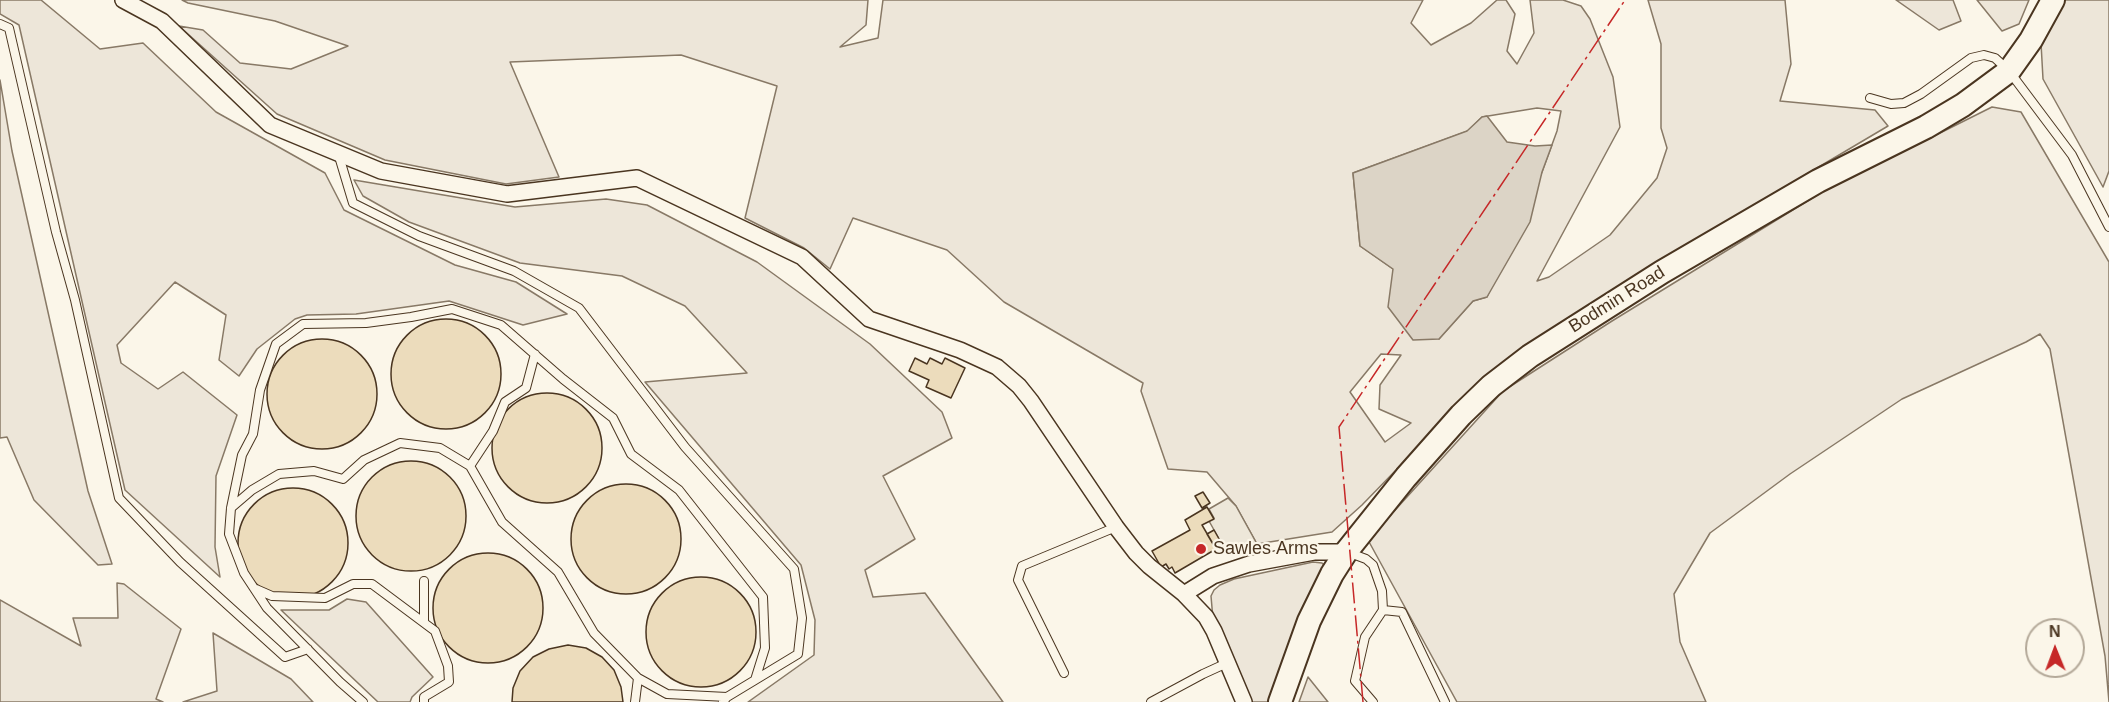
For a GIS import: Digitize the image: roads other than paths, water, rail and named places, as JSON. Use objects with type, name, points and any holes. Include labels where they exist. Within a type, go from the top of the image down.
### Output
[{"type":"main road","name":"Bodmin Road","points":[[1280,702],[1309,621],[1346,552],[1406,477],[1461,415],[1491,387],[1530,356],[1662,272],[1784,200],[1926,127],[1963,105],[2008,71],[2031,40],[2053,0]]},
{"type":"street","points":[[123,0],[162,21],[270,125],[381,171],[507,194],[637,178],[802,257],[869,319],[960,350],[997,367],[1009,375],[1032,401],[1116,527],[1149,566],[1184,594],[1206,617],[1244,702]]},
{"type":"street","points":[[1184,594],[1213,576],[1249,564],[1314,552],[1346,552]]},
{"type":"lane","points":[[0,24],[9,28],[56,232],[75,300],[119,498],[180,562],[285,657],[308,649]]},
{"type":"lane","points":[[1870,98],[1891,104],[1904,103],[1921,94],[1971,58],[1984,56],[1995,58],[2008,71],[2072,155],[2109,227]]},
{"type":"lane","points":[[231,508],[252,490],[279,474],[314,471],[343,479],[364,460],[400,443],[440,448],[470,466],[502,522],[558,572],[594,633],[638,678],[667,694],[725,700],[798,654],[802,618],[794,569],[685,447],[579,308],[514,271],[419,236],[353,203],[338,153]]},
{"type":"lane","points":[[363,702],[267,608],[244,573],[229,534],[231,508],[242,455],[253,434],[260,390],[276,344],[303,324],[366,323],[452,309],[501,325],[563,380],[613,418],[631,454],[679,490],[763,597],[765,648],[755,680]]},
{"type":"lane","points":[[470,466],[493,430],[505,402],[526,388],[535,354]]},
{"type":"lane","points":[[1064,673],[1018,580],[1022,566],[1116,527]]},
{"type":"lane","points":[[1346,552],[1359,555],[1373,565],[1383,591],[1383,610],[1365,637],[1356,681],[1373,702]]},
{"type":"lane","points":[[424,581],[424,622]]},
{"type":"lane","points":[[254,589],[272,596],[325,598],[353,584],[372,584],[435,631],[448,666],[449,681],[424,697],[424,702]]},
{"type":"lane","points":[[1383,610],[1402,612],[1445,702]]},
{"type":"lane","points":[[1151,702],[1227,663]]},
{"type":"lane","points":[[634,702],[638,678]]},
{"type":"place","name":"Sawles Arms","points":[[1201,549]]}]
